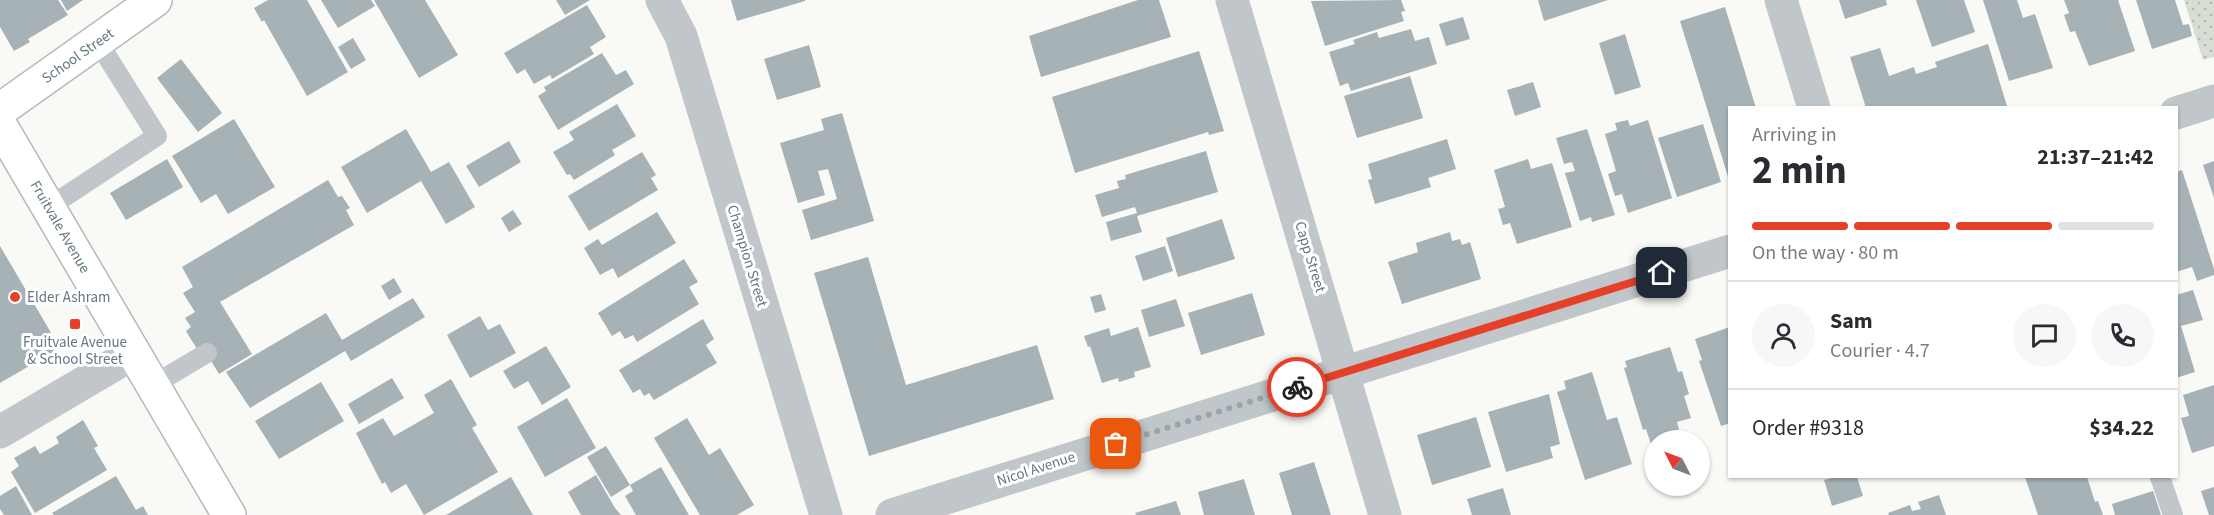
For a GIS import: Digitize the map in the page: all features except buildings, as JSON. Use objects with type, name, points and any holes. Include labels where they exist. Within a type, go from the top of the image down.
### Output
[{"type":"main road","name":"School Street","points":[[0,110],[155,0]]},
{"type":"main road","name":"Fruitvale Avenue","points":[[0,125],[230,515]]},
{"type":"street","name":"Champion Street","points":[[662,0],[681,36],[826,515]]},
{"type":"street","name":"Capp Street","points":[[1232,0],[1385,515]]},
{"type":"street","points":[[1781,0],[1813,106]]},
{"type":"street","points":[[2178,112],[2214,101]]},
{"type":"street","name":"Nicol Avenue","points":[[892,515],[1728,252]]},
{"type":"street","points":[[0,432],[134,353]]},
{"type":"lane","points":[[49,207],[157,136],[98,42]]},
{"type":"lane","points":[[153,385],[207,353]]},
{"type":"lane","points":[[2160,478],[2173,515]]},
{"type":"shaded area","points":[[2184,0],[2214,0],[2214,57],[2203,60]]},
{"type":"way so far","points":[[1116,444],[1297,387]]},
{"type":"place","name":"Elder Ashram","points":[[15,297]]},
{"type":"place","name":"Fruitvale Avenue & School Street","points":[[75,324]]},
{"type":"route","points":[[1297,387],[1662,273]]}]
